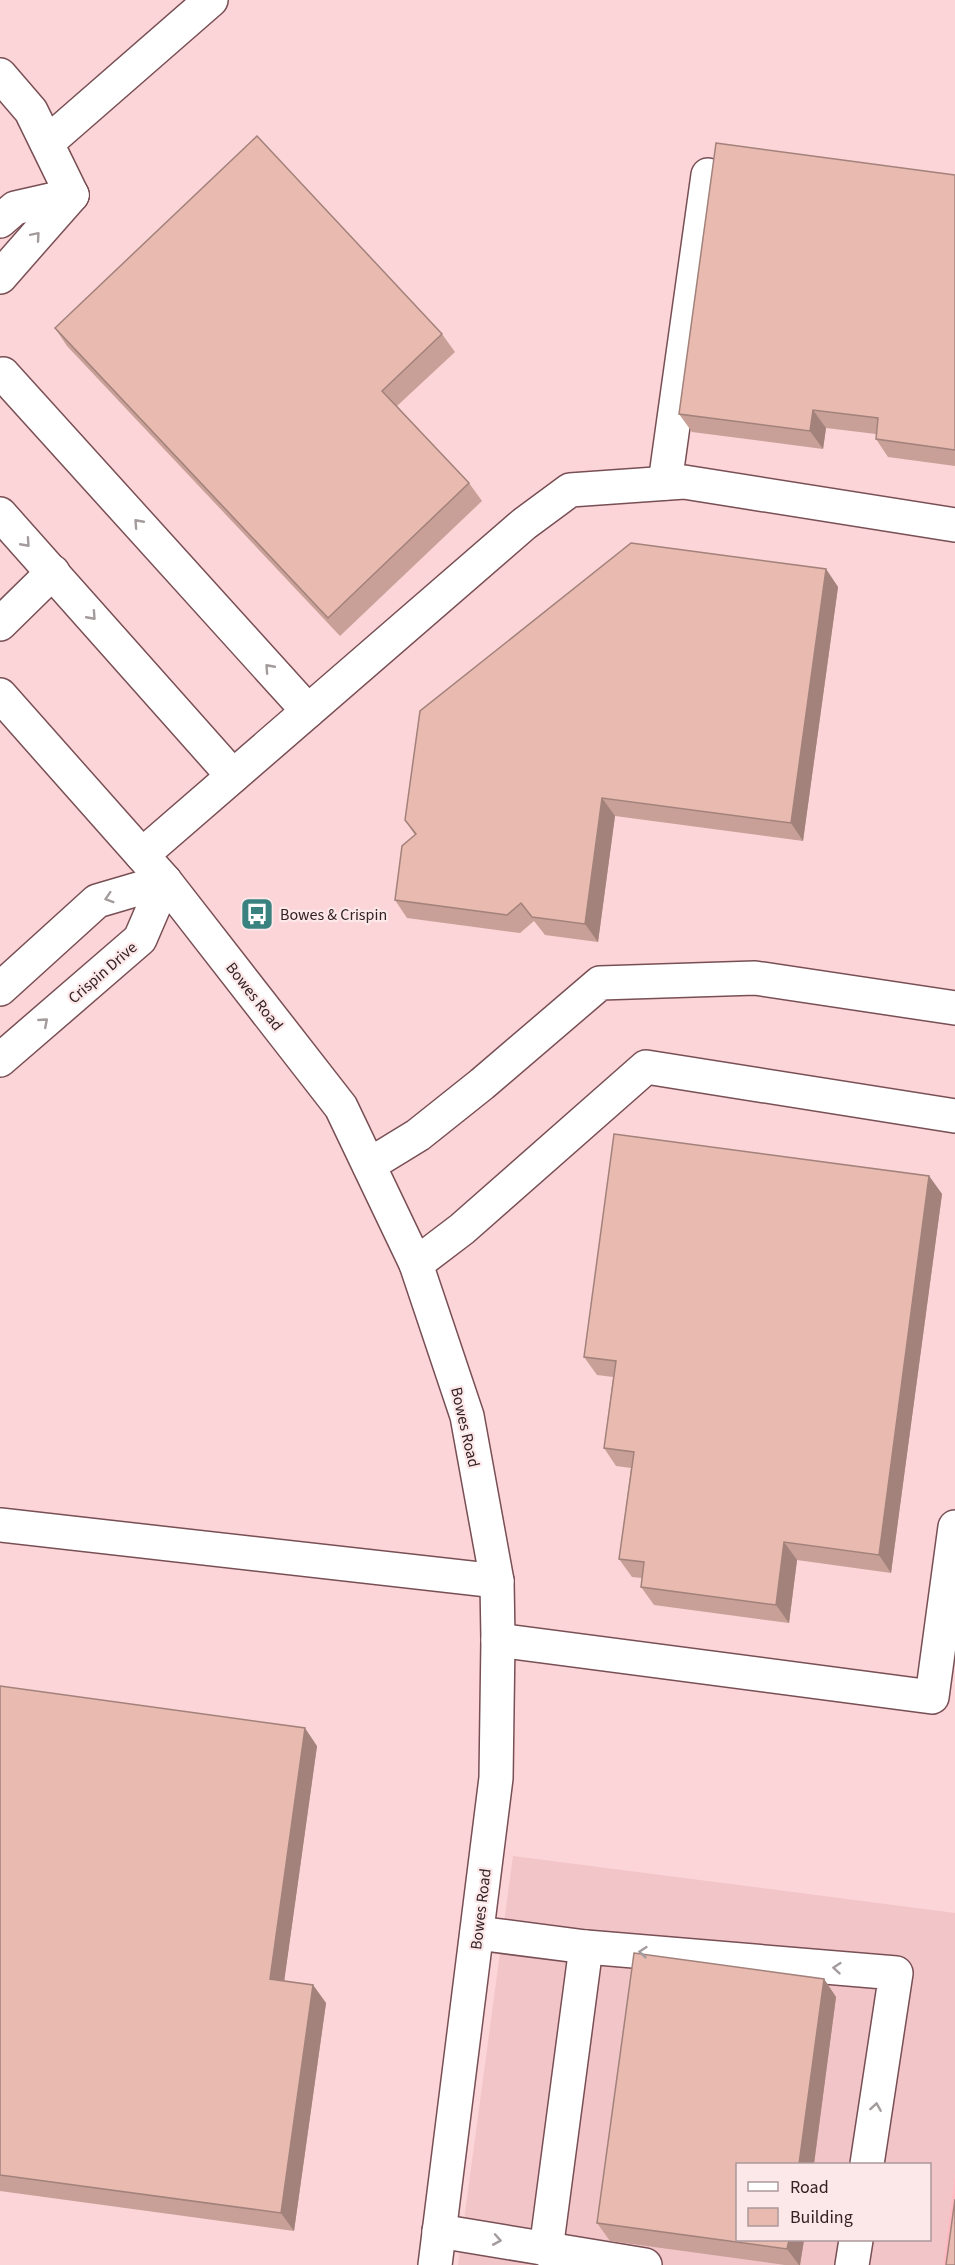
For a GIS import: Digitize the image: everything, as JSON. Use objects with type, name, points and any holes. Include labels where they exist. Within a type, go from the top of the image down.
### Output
[{"type":"main road","points":[[47,143],[211,0]]},
{"type":"main road","points":[[0,75],[31,111],[72,195]]},
{"type":"main road","points":[[665,483],[708,175]]},
{"type":"main road","points":[[0,220],[15,208],[72,195]]},
{"type":"main road","points":[[0,277],[72,195]]},
{"type":"main road","points":[[0,377],[3,374],[309,711]]},
{"type":"main road","points":[[142,855],[524,524],[570,490],[684,482],[955,525]]},
{"type":"main road","points":[[0,514],[233,776]]},
{"type":"main road","points":[[0,624],[53,572]]},
{"type":"main road","name":"Bowes Road","points":[[0,695],[165,881],[342,1107],[416,1264],[467,1416],[496,1581],[498,1640],[496,1778],[435,2265]]},
{"type":"main road","points":[[0,988],[97,901],[165,881]]},
{"type":"main road","name":"Crispin Drive","points":[[0,1060],[140,939],[165,881]]},
{"type":"main road","points":[[369,1166],[417,1135],[482,1084],[600,983],[755,978],[955,1008]]},
{"type":"main road","points":[[416,1264],[462,1229],[646,1067],[955,1116]]},
{"type":"main road","points":[[0,1525],[496,1581]]},
{"type":"main road","points":[[498,1640],[932,1697],[955,1527]]},
{"type":"main road","points":[[477,1933],[586,1947],[896,1973],[867,2163]]},
{"type":"main road","points":[[546,2250],[586,1947]]},
{"type":"main road","points":[[439,2231],[645,2265]]},
{"type":"main road","points":[[852,2265],[856,2241]]},
{"type":"shaded area","points":[[513,1856],[955,1913],[955,2173],[943,2265],[458,2265]]},
{"type":"shaded area","points":[[955,2173],[955,2265],[943,2265]]},
{"type":"building","points":[[257,136],[442,334],[382,391],[469,483],[328,618],[55,328]]},
{"type":"building","points":[[716,143],[955,175],[955,450],[876,439],[878,418],[813,410],[810,431],[679,414]]},
{"type":"building","points":[[631,543],[826,569],[791,823],[602,798],[585,924],[532,917],[521,903],[507,915],[395,900],[402,846],[416,834],[405,820],[420,711]]},
{"type":"building","points":[[614,1134],[929,1176],[879,1555],[784,1542],[776,1605],[641,1587],[644,1562],[619,1559],[634,1452],[604,1448],[616,1361],[584,1357]]},
{"type":"building","points":[[0,1686],[305,1728],[270,1979],[313,1985],[281,2213],[0,2175]]},
{"type":"building","points":[[634,1953],[824,1979],[799,2163],[736,2163],[736,2241],[789,2241],[787,2249],[597,2223]]},
{"type":"building","points":[[955,2199],[955,2265],[946,2265]]},
{"type":"place","name":"Bowes & Crispin","points":[[257,914]]}]
